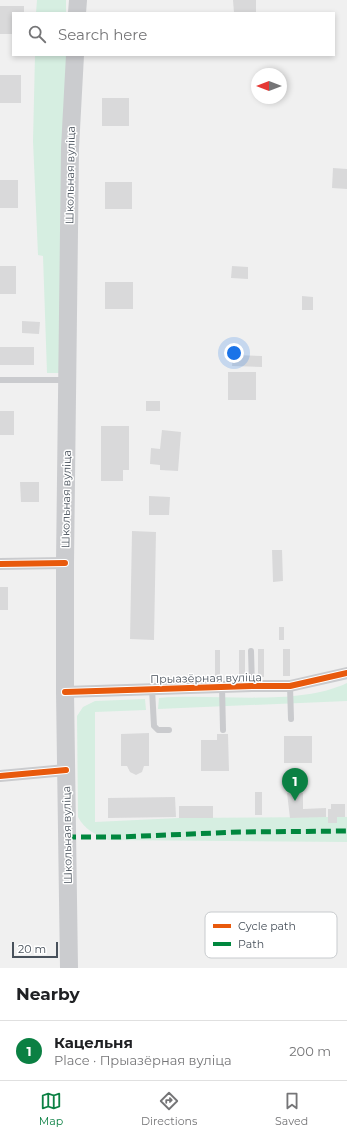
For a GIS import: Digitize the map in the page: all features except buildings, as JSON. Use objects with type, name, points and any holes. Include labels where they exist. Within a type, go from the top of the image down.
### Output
[{"type":"main road","points":[[77,12],[78,0]]},
{"type":"main road","name":"Школьная вуліца","points":[[69,968],[65,692],[65,563],[70,148],[75,56]]},
{"type":"street","points":[[0,564],[65,563]]},
{"type":"street","name":"Прыазёрная вуліца","points":[[65,692],[290,686],[347,673]]},
{"type":"street","points":[[0,776],[66,770]]},
{"type":"lane","points":[[0,380],[68,380]]},
{"type":"lane","points":[[251,650],[252,686]]},
{"type":"lane","points":[[290,686],[291,719]]},
{"type":"lane","points":[[222,687],[223,730]]},
{"type":"lane","points":[[152,689],[154,726],[158,730],[169,730]]},
{"type":"green space","points":[[37,0],[66,0],[66,12],[36,12]]},
{"type":"green space","points":[[35,56],[66,56],[66,373],[47,373],[43,256],[38,255],[33,141]]},
{"type":"green space","points":[[347,683],[347,701],[158,709],[159,698],[280,697],[304,695],[327,690]]},
{"type":"green space","points":[[145,699],[146,710],[95,712],[95,822],[179,818],[328,817],[337,823],[337,817],[347,817],[347,842],[108,840],[91,831],[78,817],[77,716],[83,707],[95,701]]},
{"type":"marked path","points":[[66,837],[118,837],[240,832],[347,831]]},
{"type":"cycle path","points":[[0,564],[65,563]]},
{"type":"cycle path","points":[[65,692],[290,686],[347,673]]},
{"type":"cycle path","points":[[0,776],[66,770]]},
{"type":"place","name":"Кацельня","points":[[295,801]]}]
